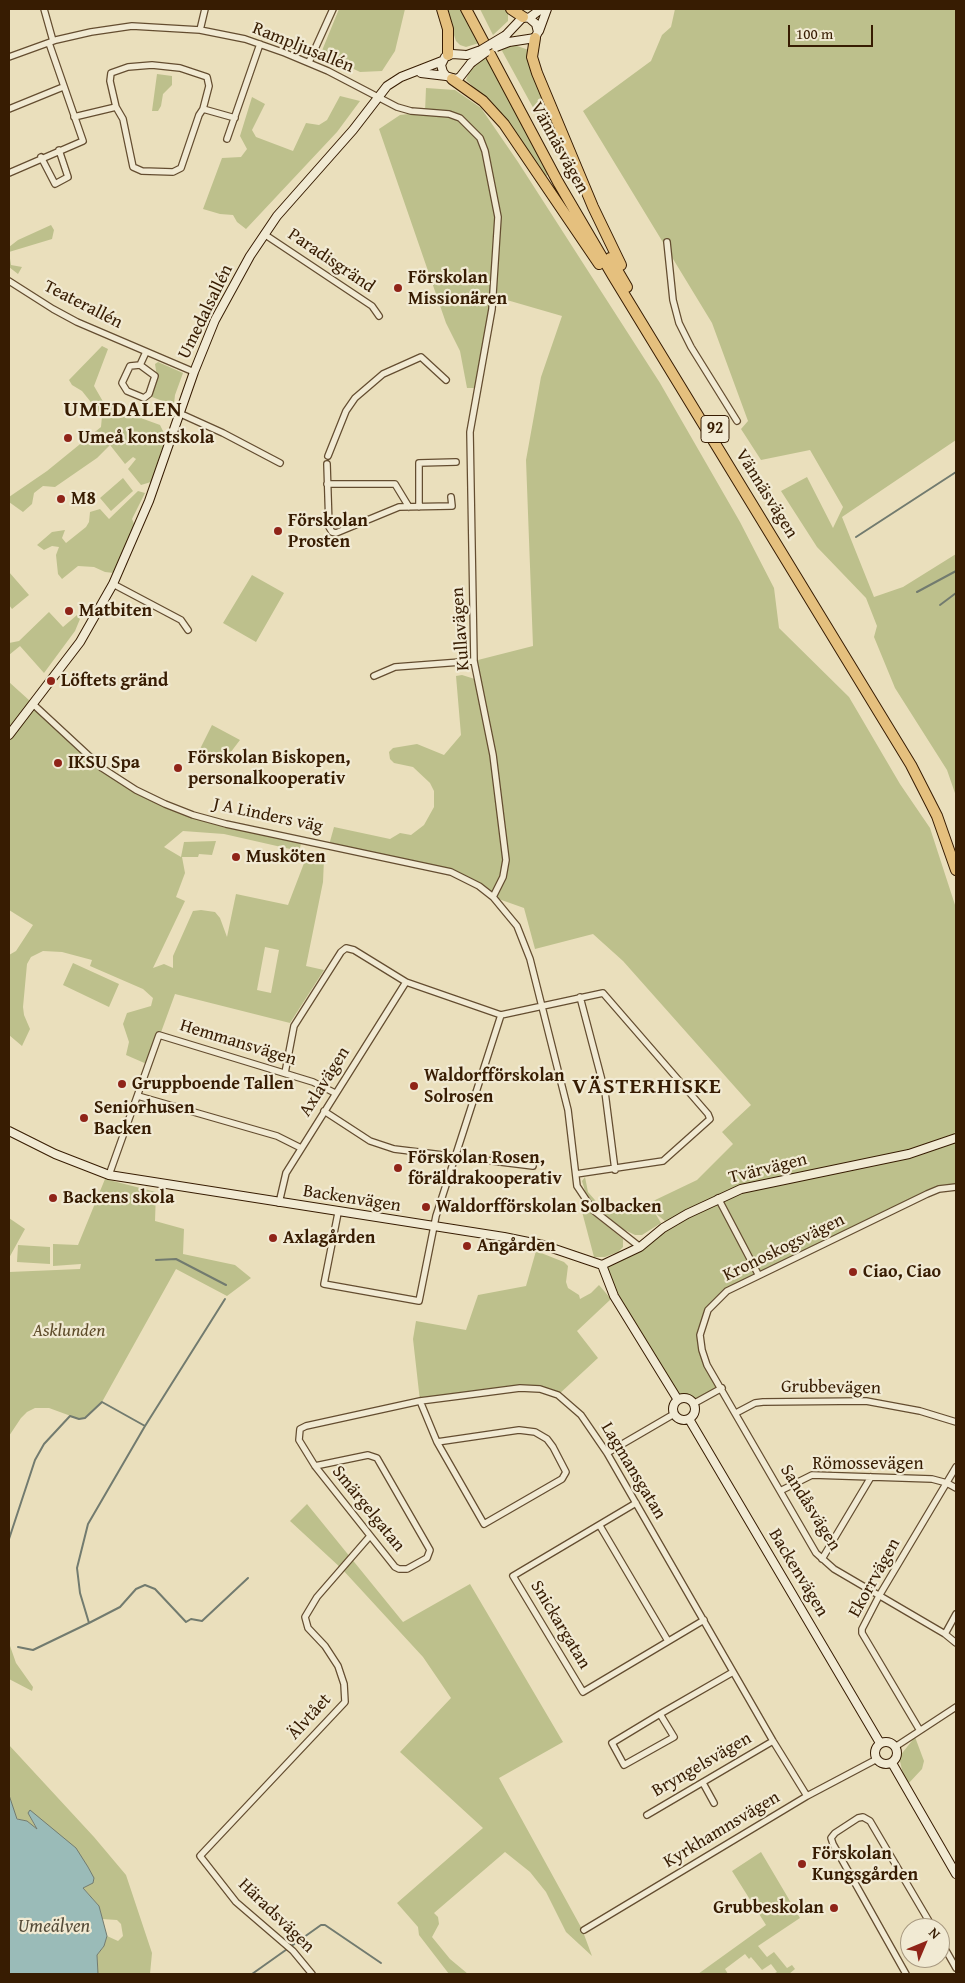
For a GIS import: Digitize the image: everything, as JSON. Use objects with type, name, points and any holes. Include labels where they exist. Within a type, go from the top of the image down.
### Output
[{"type":"highway","points":[[442,9],[448,29],[445,58]]},
{"type":"highway","name":"Vännäsvägen","points":[[466,9],[558,182],[912,765],[937,816],[956,870]]},
{"type":"highway","name":"Vännäsvägen","points":[[474,9],[535,126],[633,296],[918,763],[936,797],[956,848]]},
{"type":"highway","points":[[511,9],[526,18]]},
{"type":"highway","points":[[536,35],[532,57],[537,73],[633,296]]},
{"type":"highway","points":[[449,78],[483,101],[504,124],[623,301],[645,328]]},
{"type":"street","points":[[9,173],[83,141],[63,87],[44,9]]},
{"type":"street","points":[[200,30],[205,9]]},
{"type":"street","points":[[309,62],[334,9]]},
{"type":"street","points":[[536,35],[508,38],[467,55],[445,58],[441,68],[449,78],[460,77],[471,63],[508,38],[526,18],[541,9]]},
{"type":"street","points":[[536,35],[547,9]]},
{"type":"street","points":[[526,18],[536,24],[536,35]]},
{"type":"street","name":"Rampljusallén","points":[[9,57],[51,42],[91,32],[132,26],[200,30],[260,44],[309,62],[379,97]]},
{"type":"street","points":[[227,139],[260,44]]},
{"type":"street","name":"Umedalsallén","points":[[9,735],[34,705],[80,642],[113,584],[149,501],[194,372],[215,320],[264,234],[277,216],[395,80],[416,73],[445,58]]},
{"type":"street","points":[[152,65],[180,68],[207,76],[209,86],[203,109],[178,171],[136,170],[133,167],[123,119],[116,107],[110,81],[111,73],[128,67],[152,65]]},
{"type":"street","name":"Umedalsallén","points":[[416,73],[449,78]]},
{"type":"street","points":[[9,109],[63,87]]},
{"type":"street","name":"Kullavägen","points":[[379,97],[411,111],[449,114],[460,118],[472,128],[480,138],[485,151],[498,217],[492,309],[470,432],[474,660],[493,755],[505,846],[503,877],[493,897]]},
{"type":"street","points":[[74,117],[116,107]]},
{"type":"street","points":[[203,109],[234,118]]},
{"type":"street","points":[[41,158],[55,184],[68,177],[59,150]]},
{"type":"street","name":"Paradisgränd","points":[[264,234],[372,306],[379,316]]},
{"type":"street","points":[[667,242],[673,300],[679,323],[690,347],[737,421]]},
{"type":"street","name":"Teaterallén","points":[[9,281],[53,309],[194,372]]},
{"type":"street","points":[[140,365],[146,352]]},
{"type":"street","points":[[328,456],[346,411],[355,398],[382,374],[421,357],[446,380]]},
{"type":"street","points":[[140,365],[155,376],[149,394],[144,398],[127,391],[122,383],[130,366],[140,365]]},
{"type":"street","points":[[180,414],[223,433],[280,463]]},
{"type":"street","points":[[419,506],[419,463],[456,462]]},
{"type":"street","points":[[327,464],[329,527],[332,532],[341,531],[391,509],[419,506],[452,506],[451,497]]},
{"type":"street","points":[[327,484],[395,484],[409,507]]},
{"type":"street","points":[[113,584],[181,620],[188,630]]},
{"type":"street","points":[[374,676],[395,667],[474,660]]},
{"type":"street","name":"J A Linders väg","points":[[34,705],[102,768],[136,790],[164,804],[193,815],[226,824],[452,872],[493,897]]},
{"type":"street","points":[[493,897],[508,913],[522,937],[530,959],[568,1110],[577,1186],[593,1210],[640,1247]]},
{"type":"street","points":[[285,1073],[294,1026],[343,950],[354,950],[406,982],[501,1015],[600,992],[606,994],[710,1116],[707,1123],[663,1161],[615,1170],[576,1174]]},
{"type":"street","name":"Axlavägen","points":[[280,1203],[284,1176],[406,982]]},
{"type":"street","points":[[580,997],[605,1092],[615,1170]]},
{"type":"street","points":[[338,1213],[324,1284],[420,1301],[434,1227],[501,1015]]},
{"type":"street","name":"Hemmansvägen","points":[[138,1096],[159,1035],[285,1073],[317,1084],[335,1093]]},
{"type":"street","points":[[109,1175],[138,1096],[277,1136],[300,1148]]},
{"type":"street","points":[[324,1111],[363,1136],[385,1146],[532,1166]]},
{"type":"street","name":"Backenvägen","points":[[9,1131],[64,1158],[109,1175],[543,1245],[602,1265]]},
{"type":"street","name":"Tvärvägen","points":[[602,1265],[640,1247],[663,1228],[718,1198],[741,1189],[909,1154],[956,1138]]},
{"type":"street","name":"Kronoskogsvägen","points":[[722,1388],[702,1350],[700,1335],[702,1323],[708,1310],[719,1297],[758,1274],[927,1194],[956,1187]]},
{"type":"street","points":[[718,1198],[758,1274]]},
{"type":"street","points":[[602,1265],[614,1296],[678,1400]]},
{"type":"street","name":"Lagmansgatan","points":[[300,1429],[306,1426],[420,1401],[520,1388],[550,1391],[570,1403],[581,1415],[607,1453],[773,1741],[807,1796]]},
{"type":"street","points":[[693,1404],[722,1388]]},
{"type":"street","name":"Sandåsvägen","points":[[722,1388],[780,1491],[822,1559],[834,1569],[945,1634],[956,1643]]},
{"type":"street","points":[[685,1399],[693,1404],[694,1412],[689,1419],[680,1420],[674,1414],[673,1406],[678,1400],[685,1399]]},
{"type":"street","points":[[420,1401],[437,1442],[484,1524],[562,1479],[566,1472],[564,1465],[547,1439],[535,1432],[519,1430],[437,1442]]},
{"type":"street","name":"Grubbevägen","points":[[736,1413],[755,1403],[763,1402],[866,1401],[920,1411],[956,1422]]},
{"type":"street","points":[[607,1453],[674,1414]]},
{"type":"street","name":"Backenvägen","points":[[689,1419],[880,1743]]},
{"type":"street","name":"Smärgelgatan","points":[[300,1429],[299,1440],[314,1466],[399,1570],[407,1569],[427,1558],[430,1553],[428,1546],[374,1456],[368,1454],[314,1466]]},
{"type":"street","name":"Ekorrvägen","points":[[919,1729],[862,1633],[863,1625],[956,1467]]},
{"type":"street","name":"Römossevägen","points":[[780,1491],[810,1475],[932,1479],[947,1483],[956,1488]]},
{"type":"street","points":[[822,1559],[871,1477]]},
{"type":"street","name":"Snickargatan","points":[[636,1503],[513,1576],[583,1692],[704,1620]]},
{"type":"street","points":[[600,1526],[668,1641]]},
{"type":"street","name":"Älvtået","points":[[200,1856],[345,1702],[344,1684],[338,1666],[325,1646],[308,1628],[305,1616],[317,1597],[370,1536]]},
{"type":"street","points":[[945,1634],[956,1614]]},
{"type":"street","points":[[660,1714],[674,1737],[624,1765],[612,1743],[660,1714],[734,1672]]},
{"type":"street","points":[[895,1747],[919,1729],[956,1707]]},
{"type":"street","name":"Bryngelsvägen","points":[[647,1815],[773,1741]]},
{"type":"street","points":[[888,1742],[895,1747],[896,1755],[892,1763],[884,1764],[877,1759],[875,1752],[880,1743],[888,1742]]},
{"type":"street","name":"Kyrkhamnsvägen","points":[[584,1930],[807,1796],[877,1759]]},
{"type":"street","points":[[892,1763],[956,1874]]},
{"type":"street","points":[[703,1783],[714,1803]]},
{"type":"street","points":[[900,1964],[850,1878],[831,1838],[842,1827],[858,1818],[863,1817],[870,1820],[927,1918]]},
{"type":"street","name":"Häradsvägen","points":[[200,1856],[236,1902],[304,1961],[312,1974]]},
{"type":"green space","points":[[339,9],[405,9],[395,51],[382,71],[360,72],[321,53]]},
{"type":"green space","points":[[445,9],[462,9],[479,43],[466,47],[456,41]]},
{"type":"green space","points":[[480,9],[506,9],[508,11],[508,21],[493,35]]},
{"type":"green space","points":[[675,9],[956,9],[956,440],[842,517],[874,597],[903,587],[956,554],[956,796],[947,770],[895,688],[874,637],[877,626],[866,598],[817,547],[781,491],[807,477],[833,528],[843,507],[810,450],[761,460],[741,429],[748,421],[712,323],[583,111],[651,61],[662,35],[671,27]]},
{"type":"green space","points":[[514,45],[529,50],[570,163],[566,168],[501,49]]},
{"type":"green space","points":[[487,55],[548,174],[545,178],[496,108],[466,80],[469,72]]},
{"type":"green space","points":[[157,74],[172,76],[172,85],[163,94],[158,111],[152,111]]},
{"type":"green space","points":[[426,88],[455,90],[481,108],[518,162],[660,383],[740,522],[774,588],[779,628],[849,697],[900,784],[930,828],[956,908],[956,1132],[954,1133],[956,1136],[956,1187],[939,1189],[719,1297],[702,1323],[702,1350],[722,1388],[693,1404],[685,1399],[678,1400],[614,1296],[602,1265],[640,1247],[665,1221],[655,1213],[661,1223],[642,1235],[635,1235],[623,1229],[597,1208],[585,1191],[582,1181],[585,1177],[588,1192],[601,1207],[651,1202],[697,1180],[733,1144],[722,1132],[751,1105],[623,961],[593,934],[535,949],[524,908],[493,897],[460,875],[329,845],[334,827],[390,839],[400,833],[411,835],[424,825],[434,807],[434,791],[430,783],[413,767],[394,763],[390,759],[389,752],[393,748],[417,744],[444,755],[461,735],[456,676],[462,675],[478,680],[474,661],[533,646],[526,460],[541,377],[562,316],[493,296],[478,388],[467,388],[460,351],[446,323],[379,129],[400,115],[425,112]]},
{"type":"green space","points":[[340,96],[360,101],[337,132],[246,229],[237,222],[233,215],[220,214],[203,209],[222,158],[241,157],[247,149],[240,136],[252,97],[265,104],[252,130],[256,137],[293,151],[306,123],[319,125],[327,120]]},
{"type":"green space","points":[[51,225],[54,230],[52,239],[9,252],[9,247],[18,240]]},
{"type":"green space","points":[[9,252],[11,265],[22,267],[18,274],[9,267]]},
{"type":"green space","points":[[102,346],[108,349],[94,386],[105,405],[160,425],[166,437],[151,482],[141,485],[128,469],[136,459],[133,457],[125,464],[110,445],[97,458],[55,487],[43,486],[34,493],[32,504],[23,512],[9,502],[9,497],[47,471],[101,427],[102,416],[82,391],[72,385],[69,380]]},
{"type":"green space","points":[[158,362],[183,373],[175,395],[173,413],[166,410],[168,403],[152,397],[157,377],[155,364]]},
{"type":"green space","points":[[123,478],[133,491],[111,511],[100,498]]},
{"type":"green space","points":[[138,491],[145,493],[132,519],[135,526],[114,573],[105,572],[94,567],[78,566],[62,579],[58,574],[56,555],[59,547],[52,546],[44,550],[37,545],[52,532],[65,530],[62,538],[66,543],[86,527],[89,522],[90,512],[100,509],[109,519]]},
{"type":"green space","points":[[9,572],[29,595],[12,609],[9,605]]},
{"type":"green space","points":[[252,575],[284,593],[256,642],[223,623]]},
{"type":"green space","points":[[49,612],[63,627],[77,615],[80,619],[75,631],[44,673],[20,646],[9,655],[9,643],[19,641]]},
{"type":"green space","points":[[9,682],[113,776],[193,815],[302,841],[299,851],[224,834],[183,831],[164,847],[181,857],[184,842],[216,841],[212,855],[199,854],[198,857],[182,857],[185,873],[176,897],[185,901],[153,968],[164,964],[173,968],[173,956],[193,911],[215,912],[220,918],[227,937],[236,894],[288,905],[306,858],[324,859],[323,882],[306,966],[324,970],[290,1023],[175,994],[149,1065],[126,1055],[129,1042],[123,1024],[127,1013],[151,1006],[153,998],[143,989],[90,966],[92,960],[62,952],[43,951],[31,957],[27,964],[23,1007],[30,1029],[22,1046],[9,1035],[9,955],[16,951],[33,925],[9,910]],"holes":[[[265,947],[279,950],[271,993],[257,990]]]},
{"type":"green space","points":[[212,725],[240,740],[224,761],[199,751]]},
{"type":"green space","points":[[73,963],[119,984],[109,1007],[63,985]]},
{"type":"green space","name":"Asklunden","points":[[105,1179],[156,1192],[155,1221],[184,1229],[183,1254],[235,1265],[251,1278],[227,1296],[176,1269],[102,1402],[85,1418],[79,1419],[49,1408],[35,1408],[21,1418],[9,1436],[9,1272],[80,1269],[81,1264],[53,1266],[53,1244],[78,1245]]},
{"type":"green space","points":[[582,1206],[623,1239],[623,1247],[618,1252],[605,1257],[594,1257]]},
{"type":"green space","points":[[9,1218],[25,1229],[9,1258]]},
{"type":"green space","points":[[18,1245],[50,1247],[50,1264],[17,1262]]},
{"type":"green space","points":[[536,1251],[564,1262],[568,1266],[566,1282],[568,1288],[579,1295],[580,1299],[591,1293],[599,1285],[611,1299],[577,1331],[598,1358],[558,1395],[520,1388],[420,1401],[413,1339],[416,1321],[466,1330],[478,1295],[526,1286]]},
{"type":"green space","points":[[307,1504],[403,1622],[470,1584],[563,1742],[499,1778],[582,1929],[592,1956],[566,1932],[546,1892],[530,1872],[505,1852],[434,1913],[438,1917],[439,1924],[432,1937],[450,1959],[468,1974],[449,1974],[419,1935],[418,1927],[397,1903],[483,1828],[400,1752],[451,1698],[423,1657],[342,1569],[290,1521]]},
{"type":"green space","points":[[9,1643],[16,1663],[33,1687],[32,1691],[9,1679]]},
{"type":"green space","points":[[915,1737],[924,1761],[922,1769],[908,1784],[899,1757]]},
{"type":"green space","points":[[9,1745],[94,1837],[126,1875],[152,1953],[150,1974],[98,1974],[97,1955],[104,1946],[107,1936],[118,1941],[123,1936],[121,1924],[117,1920],[102,1919],[99,1906],[83,1888],[94,1881],[88,1867],[28,1813],[37,1830],[27,1821],[18,1819],[14,1814],[9,1795]]},
{"type":"green space","points":[[761,1852],[800,1918],[758,1946],[767,1957],[774,1952],[787,1968],[792,1965],[795,1969],[789,1974],[773,1974],[777,1972],[771,1964],[762,1970],[751,1957],[749,1959],[745,1954],[725,1969],[728,1974],[698,1974],[766,1925],[732,1871]]},
{"type":"water","name":"Umeälven","points":[[9,1795],[17,1819],[27,1821],[37,1829],[28,1813],[30,1810],[76,1848],[94,1878],[93,1883],[83,1888],[99,1906],[107,1936],[104,1946],[97,1955],[98,1974],[9,1974]]},
{"type":"waterway","points":[[856,537],[956,472]]},
{"type":"waterway","points":[[917,592],[956,571]]},
{"type":"waterway","points":[[940,605],[956,593]]},
{"type":"waterway","points":[[156,1260],[176,1259],[226,1285]]},
{"type":"waterway","points":[[89,1623],[80,1593],[77,1568],[88,1524],[145,1426],[225,1299]]},
{"type":"waterway","points":[[9,1539],[35,1460],[44,1444],[70,1416],[79,1419],[85,1418],[102,1402],[145,1426]]},
{"type":"waterway","points":[[18,1647],[33,1650],[89,1623],[120,1607],[136,1589],[145,1585],[155,1589],[186,1622],[191,1619],[202,1621],[248,1578]]},
{"type":"waterway","points":[[252,1974],[321,1925],[325,1925],[381,1963]]},
{"type":"place","name":"Förskolan Missionären","points":[[398,288]]},
{"type":"place","name":"Umeå konstskola","points":[[68,438]]},
{"type":"place","name":"M8","points":[[61,499]]},
{"type":"place","name":"Förskolan Prosten","points":[[278,531]]},
{"type":"place","name":"Matbiten","points":[[69,611]]},
{"type":"place","name":"Löftets gränd","points":[[51,681]]},
{"type":"place","name":"IKSU Spa","points":[[58,763]]},
{"type":"place","name":"Förskolan Biskopen, personalkooperativ","points":[[178,768]]},
{"type":"place","name":"Musköten","points":[[236,857]]},
{"type":"place","name":"Gruppboende Tallen","points":[[122,1084]]},
{"type":"place","name":"Waldorfförskolan Solrosen","points":[[414,1086]]},
{"type":"place","name":"Seniorhusen Backen","points":[[84,1118]]},
{"type":"place","name":"Förskolan Rosen, föräldrakooperativ","points":[[398,1168]]},
{"type":"place","name":"Backens skola","points":[[53,1198]]},
{"type":"place","name":"Waldorfförskolan Solbacken","points":[[426,1207]]},
{"type":"place","name":"Axlagården","points":[[273,1238]]},
{"type":"place","name":"Angården","points":[[467,1246]]},
{"type":"place","name":"Ciao, Ciao","points":[[853,1272]]},
{"type":"place","name":"Förskolan Kungsgården","points":[[802,1864]]},
{"type":"place","name":"Grubbeskolan","points":[[834,1908]]},
{"type":"district","name":"UMEDALEN","points":[[123,410]]},
{"type":"district","name":"VÄSTERHISKE","points":[[647,1087]]}]
